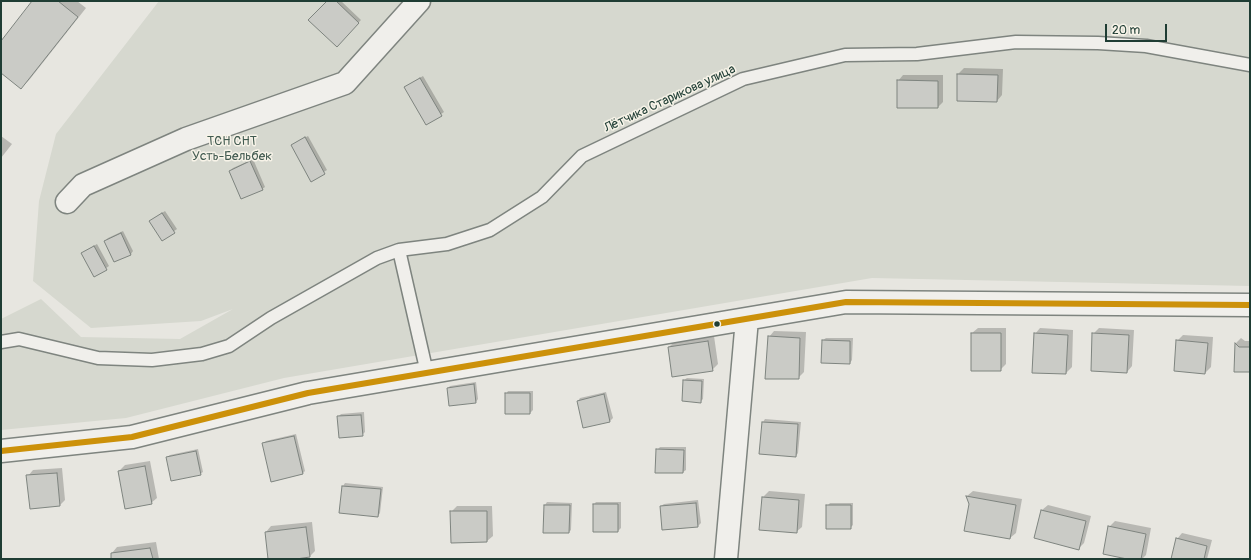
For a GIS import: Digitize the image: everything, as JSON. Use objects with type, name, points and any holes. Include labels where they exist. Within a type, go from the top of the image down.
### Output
[{"type":"street","points":[[67,202],[83,185],[186,140],[345,83],[419,1]]},
{"type":"street","points":[[1,451],[132,436],[308,393],[846,302],[1250,305]]},
{"type":"street","points":[[726,559],[748,319]]},
{"type":"lane","name":"Лётчика Старикова улица","points":[[1,342],[19,339],[98,358],[152,360],[202,354],[229,346],[271,318],[377,258],[399,250],[447,244],[490,230],[542,197],[582,156],[742,79],[845,55],[917,54],[1016,42],[1098,43],[1146,46],[1250,65]]},
{"type":"lane","points":[[399,250],[426,373]]},
{"type":"green space","name":"ТСН СНТ Усть-Бельбек","points":[[159,1],[1250,1],[1250,286],[872,278],[284,378],[126,418],[1,430],[1,319],[41,299],[81,337],[180,339],[233,309],[201,321],[91,328],[33,281],[39,201],[56,134]]},
{"type":"building","points":[[32,1],[58,1],[78,17],[21,89],[1,73],[1,41]]},
{"type":"building","points":[[327,1],[336,1],[359,23],[337,47],[308,20]]},
{"type":"building","points":[[957,74],[998,75],[997,102],[957,101]]},
{"type":"building","points":[[420,78],[442,116],[426,125],[404,87]]},
{"type":"building","points":[[897,80],[938,81],[938,108],[897,108]]},
{"type":"building","points":[[305,137],[325,174],[311,182],[291,145]]},
{"type":"building","points":[[250,161],[263,190],[241,199],[229,171]]},
{"type":"building","points":[[162,213],[175,233],[162,241],[149,221]]},
{"type":"building","points":[[121,233],[131,255],[114,262],[104,241]]},
{"type":"building","points":[[94,246],[107,270],[94,277],[81,253]]},
{"type":"building","points":[[971,333],[1001,333],[1001,371],[971,371]]},
{"type":"building","points":[[1034,333],[1068,335],[1066,374],[1032,373]]},
{"type":"building","points":[[1092,333],[1129,335],[1127,373],[1091,371]]},
{"type":"building","points":[[768,336],[800,338],[799,379],[765,379]]},
{"type":"building","points":[[822,340],[850,341],[850,364],[821,363]]},
{"type":"building","points":[[1176,340],[1208,343],[1205,374],[1174,371]]},
{"type":"building","points":[[708,341],[713,371],[672,377],[668,347]]},
{"type":"building","points":[[1235,343],[1239,347],[1250,347],[1250,372],[1234,372]]},
{"type":"building","points":[[683,380],[702,381],[701,403],[682,401]]},
{"type":"building","points":[[474,384],[476,403],[449,406],[447,388]]},
{"type":"building","points":[[505,393],[530,393],[530,414],[505,414]]},
{"type":"building","points":[[604,394],[610,422],[583,428],[577,401]]},
{"type":"building","points":[[361,415],[363,436],[339,438],[337,416]]},
{"type":"building","points":[[762,422],[798,424],[796,457],[759,454]]},
{"type":"building","points":[[294,436],[303,474],[271,482],[262,443]]},
{"type":"building","points":[[656,449],[684,450],[683,473],[655,473]]},
{"type":"building","points":[[196,451],[201,475],[171,481],[166,457]]},
{"type":"building","points":[[145,466],[152,504],[125,509],[118,471]]},
{"type":"building","points":[[57,473],[60,506],[30,509],[26,475]]},
{"type":"building","points":[[342,486],[381,489],[378,517],[339,513]]},
{"type":"building","points":[[966,496],[1016,505],[1010,539],[964,531],[969,504]]},
{"type":"building","points":[[762,497],[799,500],[797,533],[759,530]]},
{"type":"building","points":[[696,503],[698,527],[662,530],[660,506]]},
{"type":"building","points":[[593,504],[618,504],[618,532],[593,532]]},
{"type":"building","points":[[544,505],[570,505],[569,533],[543,533]]},
{"type":"building","points":[[826,505],[851,505],[851,529],[826,529]]},
{"type":"building","points":[[1041,510],[1086,521],[1079,550],[1034,538]]},
{"type":"building","points":[[450,511],[487,511],[487,542],[451,543]]},
{"type":"building","points":[[1108,526],[1146,534],[1141,559],[1127,559],[1103,554]]},
{"type":"building","points":[[306,527],[310,557],[296,559],[268,559],[265,532]]},
{"type":"building","points":[[1176,538],[1207,546],[1204,559],[1171,559]]},
{"type":"building","points":[[150,548],[153,559],[111,559],[111,553]]},
{"type":"transit line","points":[[1,451],[132,437],[308,393],[846,302],[1250,305]]}]
